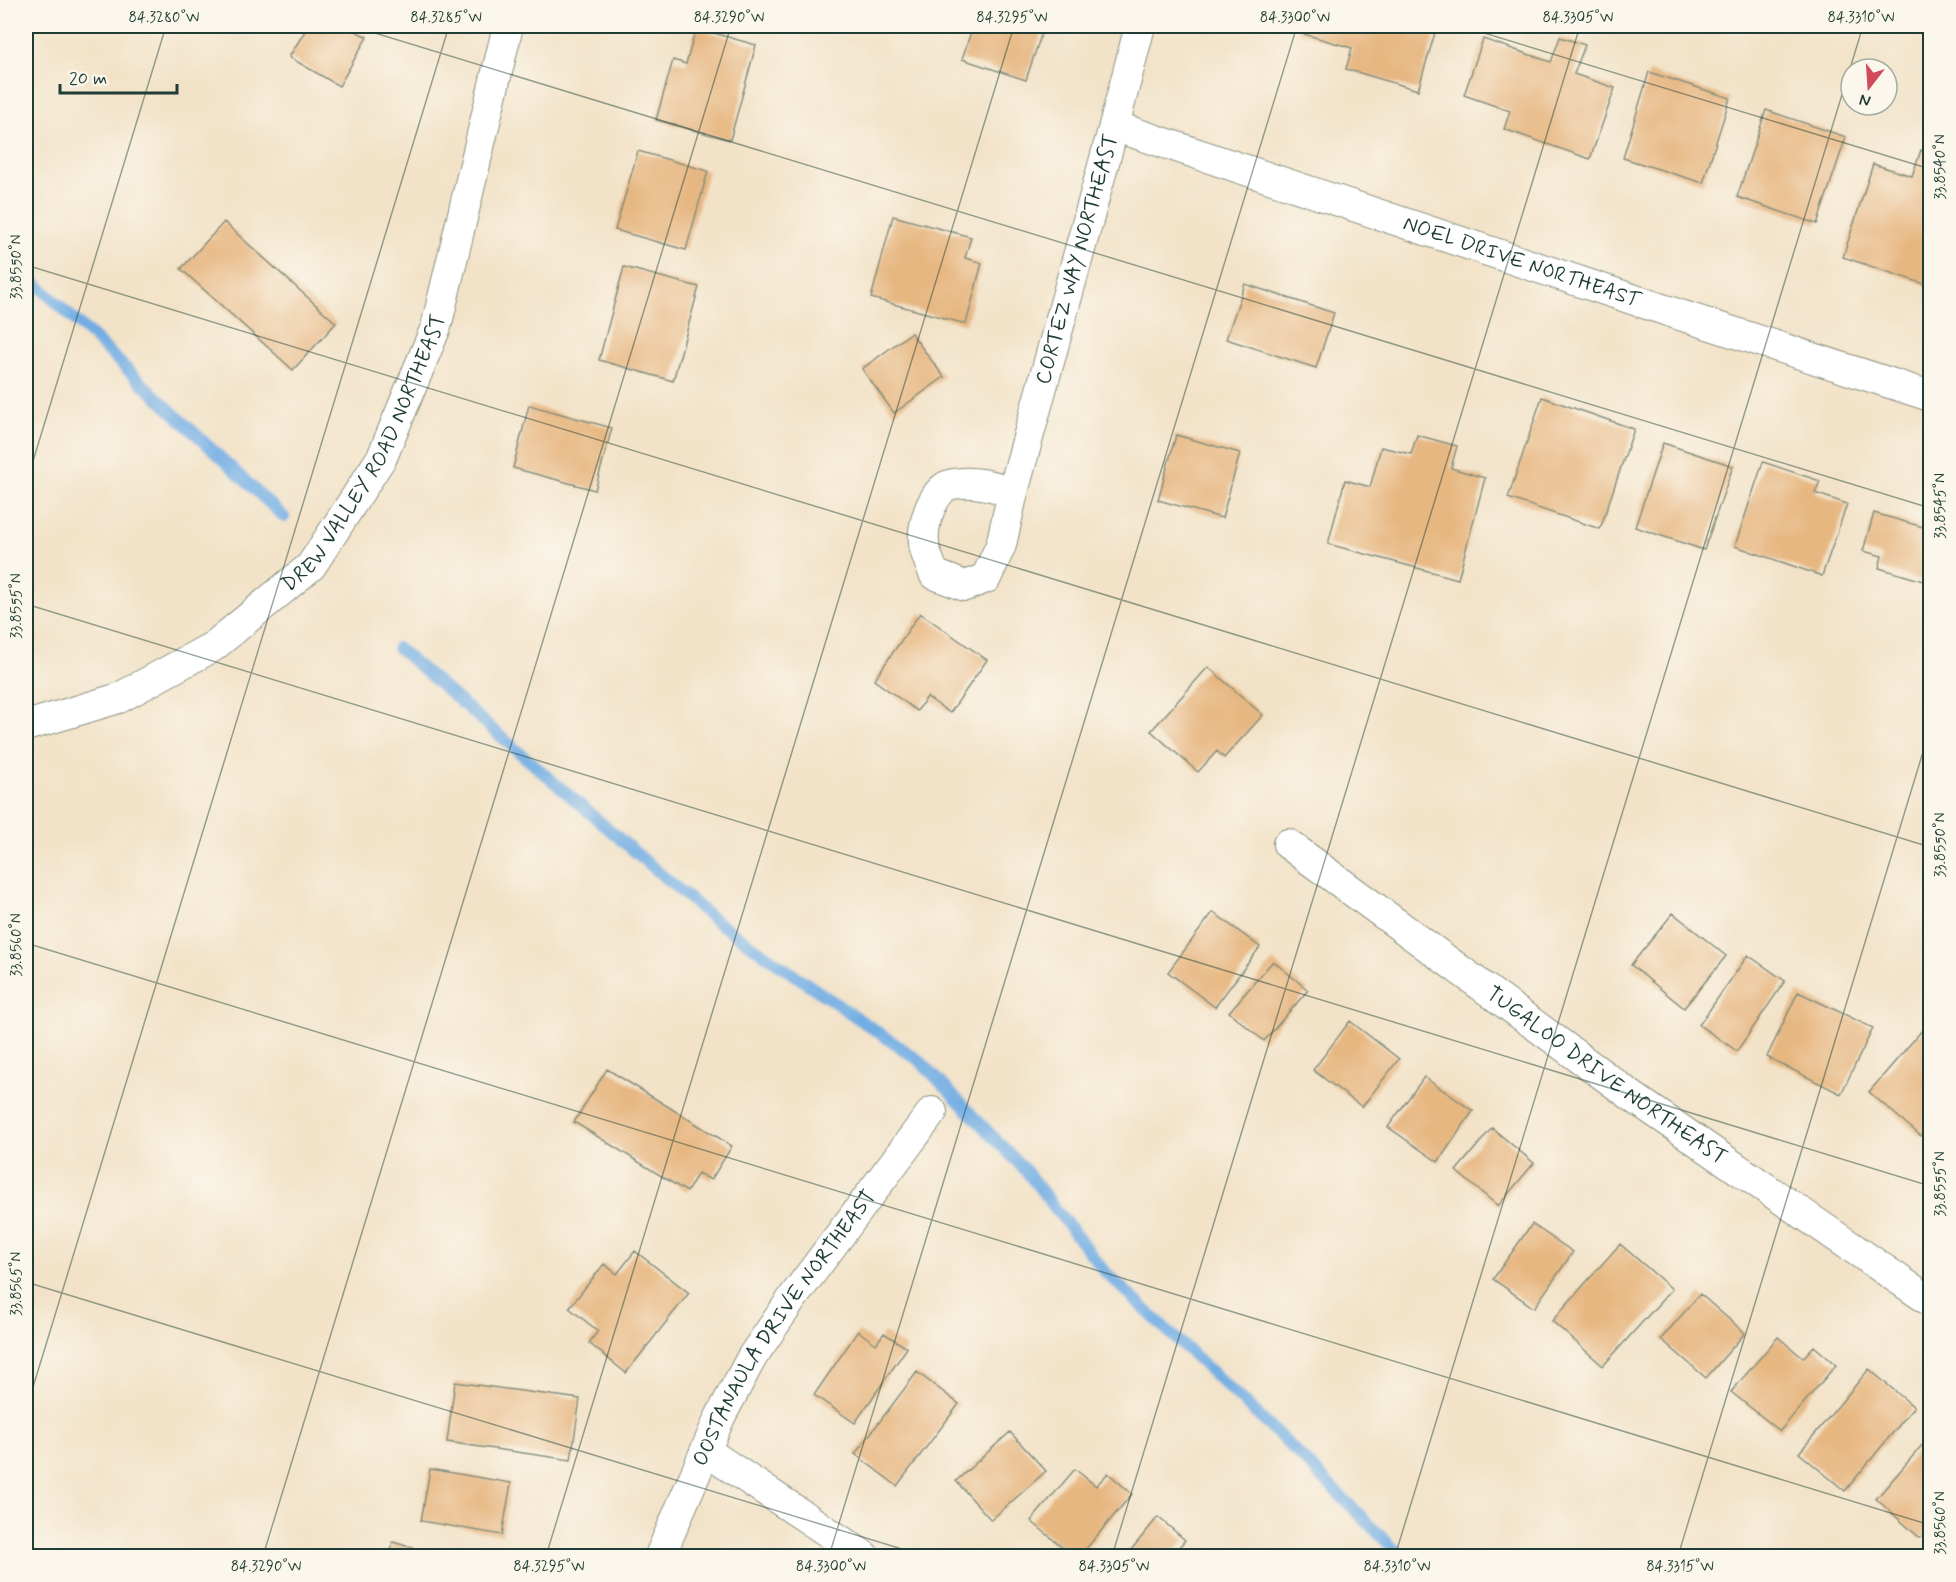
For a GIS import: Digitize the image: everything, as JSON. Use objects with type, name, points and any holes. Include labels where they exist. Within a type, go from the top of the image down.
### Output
[{"type":"street","name":"DREW VALLEY ROAD NORTHEAST","points":[[26,726],[119,698],[214,646],[310,566],[382,457],[436,327],[508,26]]},
{"type":"street","name":"CORTEZ WAY NORTHEAST","points":[[1013,492],[1140,26]]},
{"type":"street","name":"NOEL DRIVE NORTHEAST","points":[[1114,126],[1930,396]]},
{"type":"street","name":"TUGALOO DRIVE NORTHEAST","points":[[1288,844],[1633,1096],[1930,1300]]},
{"type":"street","name":"OOSTANAULA DRIVE NORTHEAST","points":[[660,1557],[720,1417],[752,1357],[794,1296],[932,1112]]},
{"type":"street","points":[[706,1451],[864,1557]]},
{"type":"building","points":[[308,26],[347,26],[367,37],[339,86],[289,57]]},
{"type":"building","points":[[973,26],[1044,26],[1026,80],[962,59]]},
{"type":"building","points":[[1299,26],[1437,26],[1418,90],[1346,69],[1352,48],[1297,32]]},
{"type":"building","points":[[696,28],[756,45],[730,140],[656,120],[673,60],[686,64]]},
{"type":"building","points":[[1560,37],[1585,45],[1574,74],[1615,88],[1590,159],[1504,129],[1510,111],[1464,95],[1483,39],[1551,62]]},
{"type":"building","points":[[1649,72],[1730,98],[1703,183],[1623,158]]},
{"type":"building","points":[[1766,110],[1846,137],[1817,224],[1737,197]]},
{"type":"building","points":[[1921,150],[1930,154],[1930,286],[1843,257],[1873,164],[1912,176]]},
{"type":"building","points":[[638,151],[708,171],[686,250],[615,230]]},
{"type":"building","points":[[893,216],[971,237],[965,258],[982,263],[966,324],[871,298]]},
{"type":"building","points":[[224,222],[336,323],[293,370],[181,269]]},
{"type":"building","points":[[624,267],[699,287],[673,381],[599,360]]},
{"type":"building","points":[[1245,284],[1334,313],[1316,368],[1226,339]]},
{"type":"building","points":[[911,333],[944,377],[894,413],[862,369]]},
{"type":"building","points":[[1542,397],[1634,429],[1600,529],[1508,498]]},
{"type":"building","points":[[529,405],[612,428],[595,490],[513,468]]},
{"type":"building","points":[[1176,435],[1240,453],[1222,518],[1158,500]]},
{"type":"building","points":[[1417,435],[1457,446],[1451,468],[1485,478],[1458,579],[1328,544],[1345,480],[1370,487],[1381,447],[1411,454]]},
{"type":"building","points":[[1663,443],[1733,466],[1704,550],[1635,527]]},
{"type":"building","points":[[1763,462],[1820,481],[1815,493],[1847,504],[1822,576],[1735,546]]},
{"type":"building","points":[[1874,513],[1930,529],[1930,583],[1879,568],[1882,556],[1863,551]]},
{"type":"building","points":[[920,613],[987,660],[950,713],[927,697],[917,711],[874,680]]},
{"type":"building","points":[[1208,667],[1263,715],[1224,758],[1217,751],[1198,772],[1151,731]]},
{"type":"building","points":[[1213,912],[1260,947],[1215,1007],[1168,972]]},
{"type":"building","points":[[1673,913],[1726,956],[1684,1008],[1631,965]]},
{"type":"building","points":[[1748,955],[1785,981],[1737,1051],[1699,1025]]},
{"type":"building","points":[[1273,961],[1308,990],[1264,1041],[1229,1012]]},
{"type":"building","points":[[1798,992],[1873,1028],[1841,1094],[1767,1057]]},
{"type":"building","points":[[1350,1021],[1399,1059],[1362,1107],[1313,1070]]},
{"type":"building","points":[[1930,1021],[1930,1125],[1921,1136],[1869,1092]]},
{"type":"building","points":[[607,1069],[732,1146],[711,1180],[698,1173],[687,1192],[574,1122]]},
{"type":"building","points":[[1424,1077],[1473,1111],[1438,1162],[1388,1127]]},
{"type":"building","points":[[1492,1128],[1534,1163],[1498,1206],[1456,1171]]},
{"type":"building","points":[[1532,1224],[1573,1252],[1534,1308],[1493,1279]]},
{"type":"building","points":[[1620,1244],[1672,1289],[1603,1366],[1552,1321]]},
{"type":"building","points":[[635,1251],[689,1293],[626,1373],[589,1343],[598,1331],[569,1308],[604,1264],[617,1274]]},
{"type":"building","points":[[1700,1294],[1745,1333],[1706,1378],[1661,1339]]},
{"type":"building","points":[[858,1331],[876,1344],[884,1333],[907,1348],[855,1423],[814,1395]]},
{"type":"building","points":[[1778,1337],[1803,1358],[1814,1346],[1836,1365],[1780,1431],[1731,1392]]},
{"type":"building","points":[[1869,1369],[1914,1407],[1845,1491],[1799,1453]]},
{"type":"building","points":[[917,1372],[959,1404],[897,1486],[855,1454]]},
{"type":"building","points":[[455,1382],[580,1399],[571,1460],[447,1442]]},
{"type":"building","points":[[1010,1432],[1046,1471],[991,1520],[956,1481]]},
{"type":"building","points":[[1930,1436],[1930,1527],[1920,1538],[1876,1499]]},
{"type":"building","points":[[430,1469],[511,1483],[502,1535],[421,1521]]},
{"type":"building","points":[[1075,1469],[1096,1486],[1108,1473],[1132,1494],[1080,1556],[1073,1556],[1031,1521]]},
{"type":"building","points":[[1158,1517],[1185,1540],[1174,1553],[1179,1556],[1126,1556]]},
{"type":"building","points":[[393,1542],[440,1556],[389,1556]]},
{"type":"waterway","points":[[26,274],[284,517]]},
{"type":"waterway","points":[[398,648],[713,919],[920,1061],[1026,1171],[1105,1272],[1281,1437],[1401,1556]]}]
